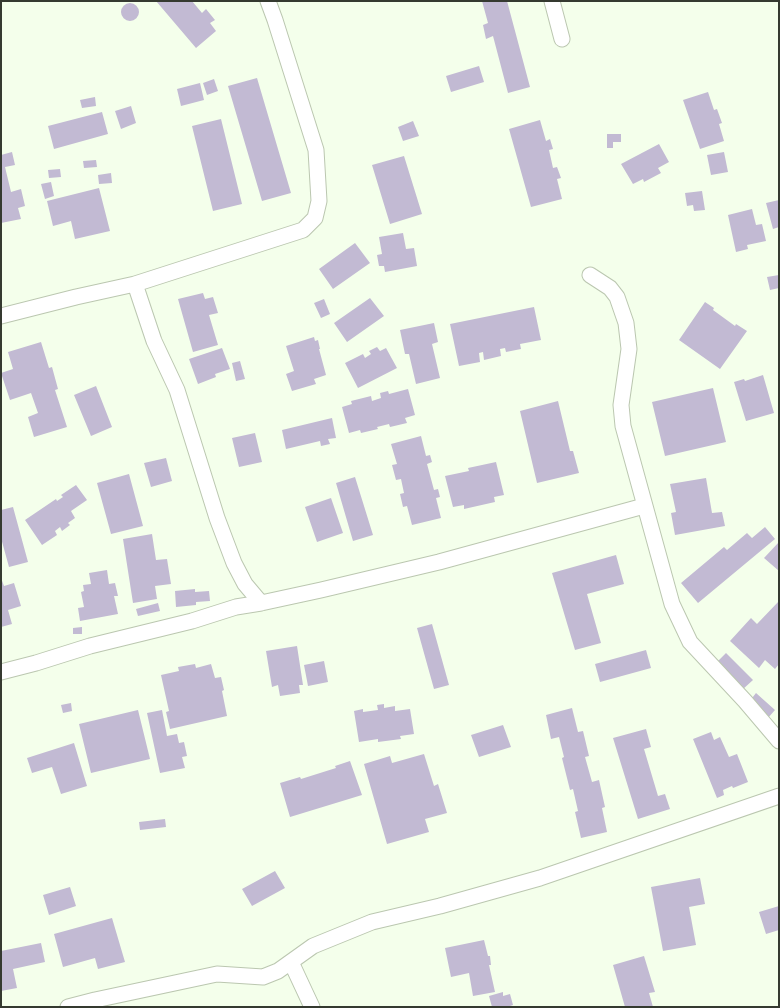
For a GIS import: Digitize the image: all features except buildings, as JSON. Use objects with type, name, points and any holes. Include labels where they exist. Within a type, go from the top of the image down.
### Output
[{"type":"street","points":[[1,316],[135,284],[303,230],[315,218],[319,201],[316,150],[268,1]]},
{"type":"street","points":[[552,1],[562,39]]},
{"type":"street","points":[[590,275],[610,288],[617,298],[626,323],[629,349],[621,405],[623,426],[672,604],[690,642],[745,701],[779,741]]},
{"type":"street","points":[[135,284],[154,341],[177,390],[217,518],[234,562],[245,584],[261,603]]},
{"type":"street","points":[[1,672],[90,646],[192,621],[236,606],[261,603],[431,564],[644,506]]},
{"type":"street","points":[[68,1007],[217,974],[263,977],[278,971],[313,946],[372,922],[440,906],[540,878],[779,796]]},
{"type":"street","points":[[291,962],[312,1007]]}]
